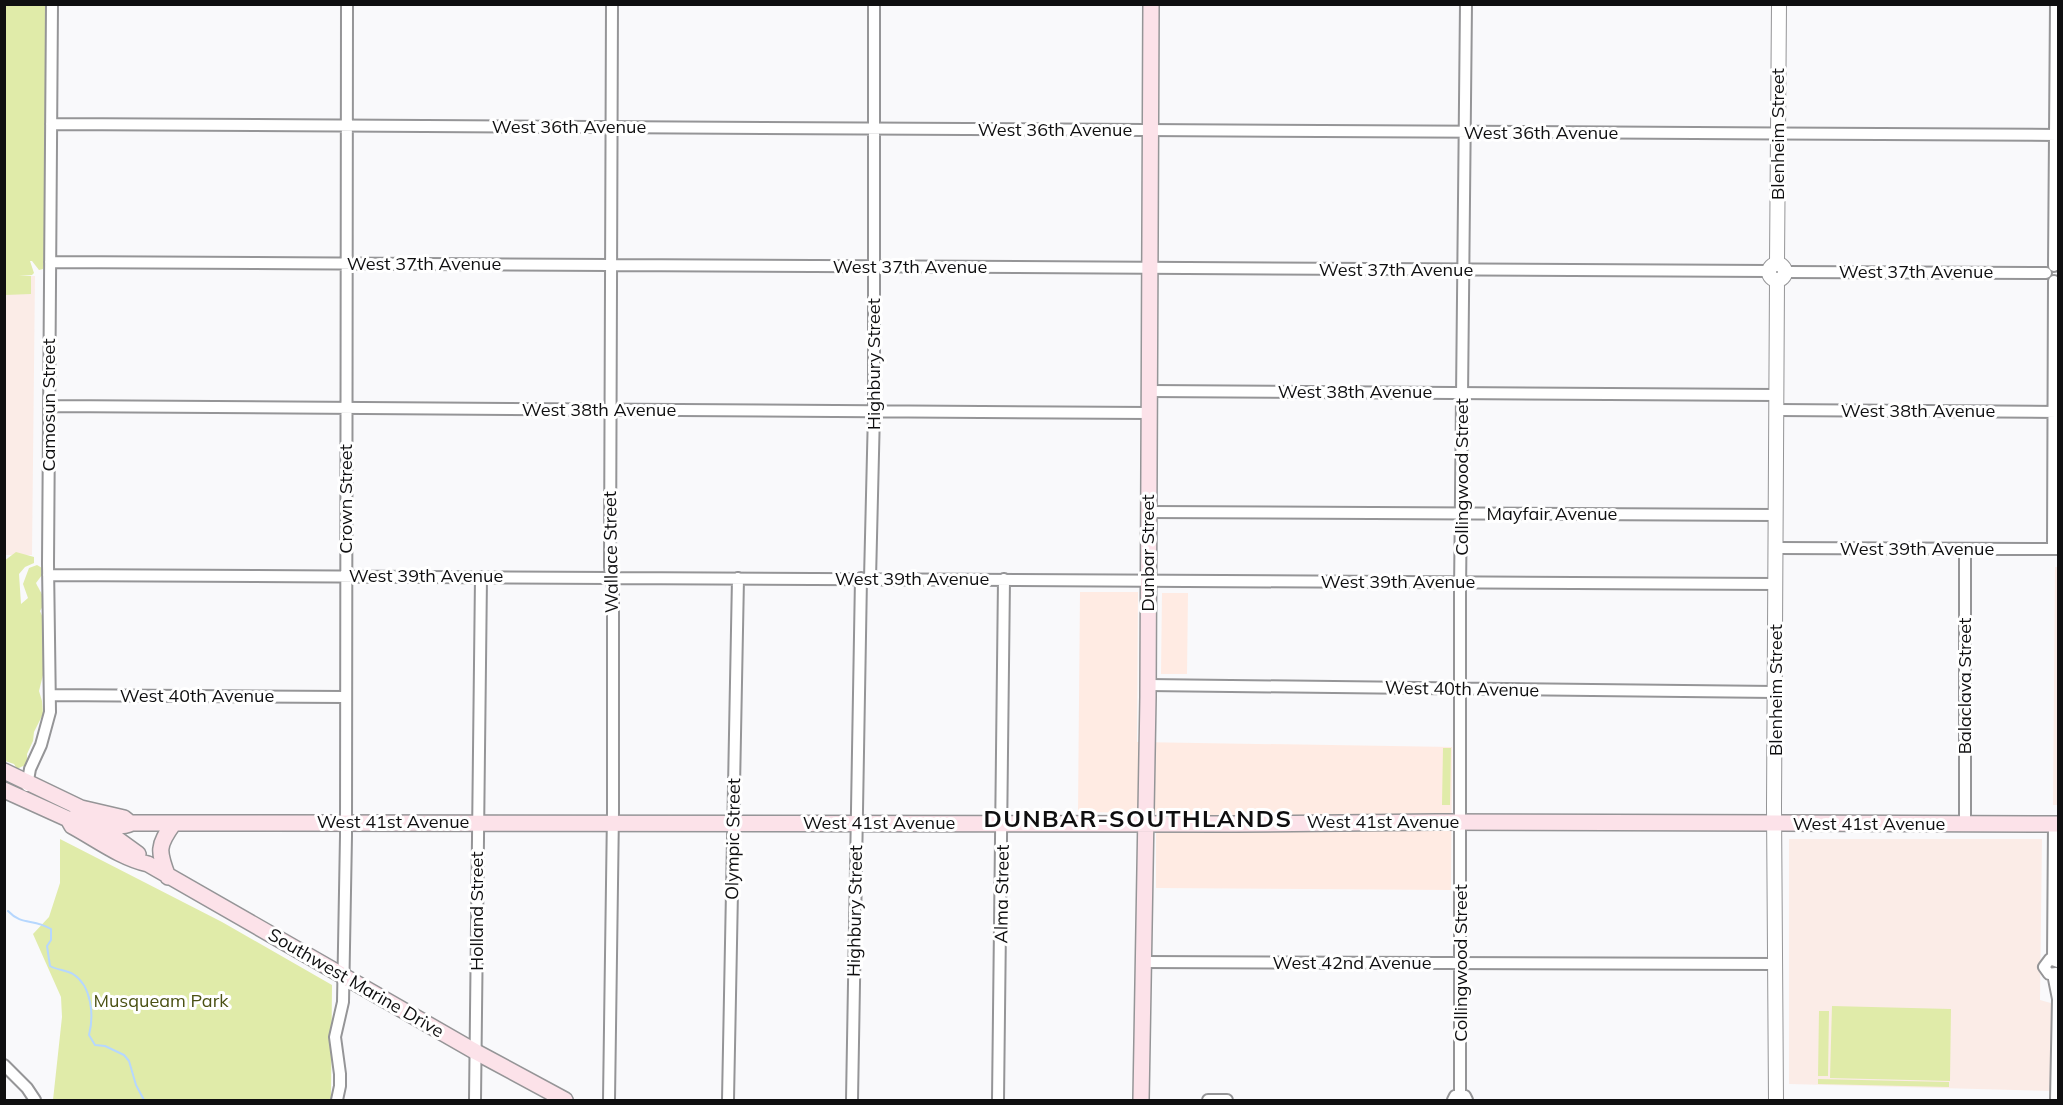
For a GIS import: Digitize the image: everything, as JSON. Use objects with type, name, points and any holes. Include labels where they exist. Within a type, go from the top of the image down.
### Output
[{"type":"main road","name":"Dunbar Street","points":[[1141,1101],[1148,685],[1151,4]]},
{"type":"main road","name":"Southwest Marine Drive","points":[[4,771],[81,808],[98,825],[168,877],[566,1101]]},
{"type":"main road","name":"Southwest Marine Drive","points":[[4,790],[68,819],[72,826],[136,862],[148,864]]},
{"type":"main road","name":"West 41st Avenue","points":[[81,808],[124,818],[132,823]]},
{"type":"main road","name":"West 41st Avenue","points":[[68,819],[74,818],[98,825],[125,827],[132,823],[477,822],[2056,824]]},
{"type":"main road","points":[[168,877],[161,858],[160,847],[174,823]]},
{"type":"street","name":"Camosun Street","points":[[30,801],[26,790],[27,782],[47,726],[50,695],[48,575],[52,4]]},
{"type":"street","name":"Crown Street","points":[[337,1101],[340,1074],[335,1037],[343,1002],[346,823],[347,4]]},
{"type":"street","name":"Wallace Street","points":[[609,1101],[612,823],[609,410],[612,4]]},
{"type":"street","name":"Highbury Street","points":[[852,1101],[856,823],[874,412],[874,4]]},
{"type":"street","name":"Collingwood Street","points":[[1460,1098],[1462,270],[1466,4]]},
{"type":"street","name":"Blenheim Street","points":[[1776,1101],[1774,824],[1779,4]]},
{"type":"street","points":[[2056,4],[2057,135],[2054,273],[2056,549]]},
{"type":"street","name":"West 36th Avenue","points":[[51,124],[2057,135]]},
{"type":"street","name":"West 37th Avenue","points":[[50,262],[2054,273]]},
{"type":"street","name":"West 38th Avenue","points":[[1149,391],[1777,395]]},
{"type":"street","name":"West 38th Avenue","points":[[49,406],[1149,414]]},
{"type":"street","name":"West 38th Avenue","points":[[1777,410],[2056,412]]},
{"type":"street","name":"Mayfair Avenue","points":[[1148,512],[1776,515]]},
{"type":"street","name":"West 39th Avenue","points":[[1776,548],[2056,549]]},
{"type":"street","name":"Balaclava Street","points":[[1965,550],[1965,823]]},
{"type":"street","name":"West 39th Avenue","points":[[48,575],[1776,584]]},
{"type":"street","name":"Holland Street","points":[[475,1101],[481,577]]},
{"type":"street","name":"Olympic Street","points":[[728,1101],[738,578]]},
{"type":"street","name":"Alma Street","points":[[998,1101],[1003,823],[1004,579]]},
{"type":"street","name":"West 40th Avenue","points":[[1148,685],[1775,692]]},
{"type":"street","name":"West 40th Avenue","points":[[50,695],[345,696]]},
{"type":"street","points":[[2056,824],[2056,961],[2047,961],[2044,967],[2047,972],[2056,972],[2058,999],[2056,1101]]},
{"type":"street","name":"West 42nd Avenue","points":[[1143,962],[1776,964]]},
{"type":"street","points":[[4,1065],[27,1088],[35,1101]]},
{"type":"street","points":[[1208,1101],[1227,1101]]},
{"type":"shaded area","points":[[4,276],[35,276],[32,555],[5,555]]},
{"type":"shaded area","points":[[2055,567],[2058,567],[2058,805],[2053,805]]},
{"type":"shaded area","points":[[1080,592],[1138,592],[1137,742],[1452,747],[1451,890],[1156,888],[1156,813],[1078,812]]},
{"type":"shaded area","points":[[1162,593],[1188,593],[1187,674],[1161,674]]},
{"type":"shaded area","points":[[1789,839],[2042,839],[2040,1000],[2054,1004],[2053,1091],[1789,1084]]},
{"type":"green space","points":[[4,5],[47,5],[45,84],[49,100],[45,259],[43,269],[39,270],[30,261],[34,273],[19,276],[31,276],[31,294],[5,295]]},
{"type":"green space","points":[[16,552],[34,557],[34,563],[25,567],[19,574],[21,604],[28,598],[23,584],[29,568],[37,565],[42,568],[42,575],[36,583],[44,600],[40,611],[43,618],[44,671],[39,691],[43,714],[27,754],[28,768],[23,766],[17,769],[14,764],[5,761],[4,561]]},
{"type":"green space","points":[[1443,748],[1451,748],[1450,805],[1442,805]]},
{"type":"green space","name":"Musqueam Park","points":[[60,839],[222,922],[332,985],[331,1100],[53,1100],[62,1017],[61,997],[33,934],[49,917],[60,883]]},
{"type":"green space","points":[[1832,1006],[1951,1009],[1950,1081],[1830,1078]]},
{"type":"green space","points":[[1819,1011],[1829,1011],[1828,1076],[1818,1076]]},
{"type":"green space","points":[[1818,1079],[1949,1082],[1949,1087],[1818,1084]]},
{"type":"waterway","points":[[8,911],[18,919],[51,929],[51,940],[47,946],[50,966],[73,974],[84,986],[91,1011],[89,1035],[95,1045],[105,1046],[124,1055],[129,1061],[136,1085],[144,1100]]},
{"type":"district","name":"DUNBAR-SOUTHLANDS","points":[[1138,819]]}]
